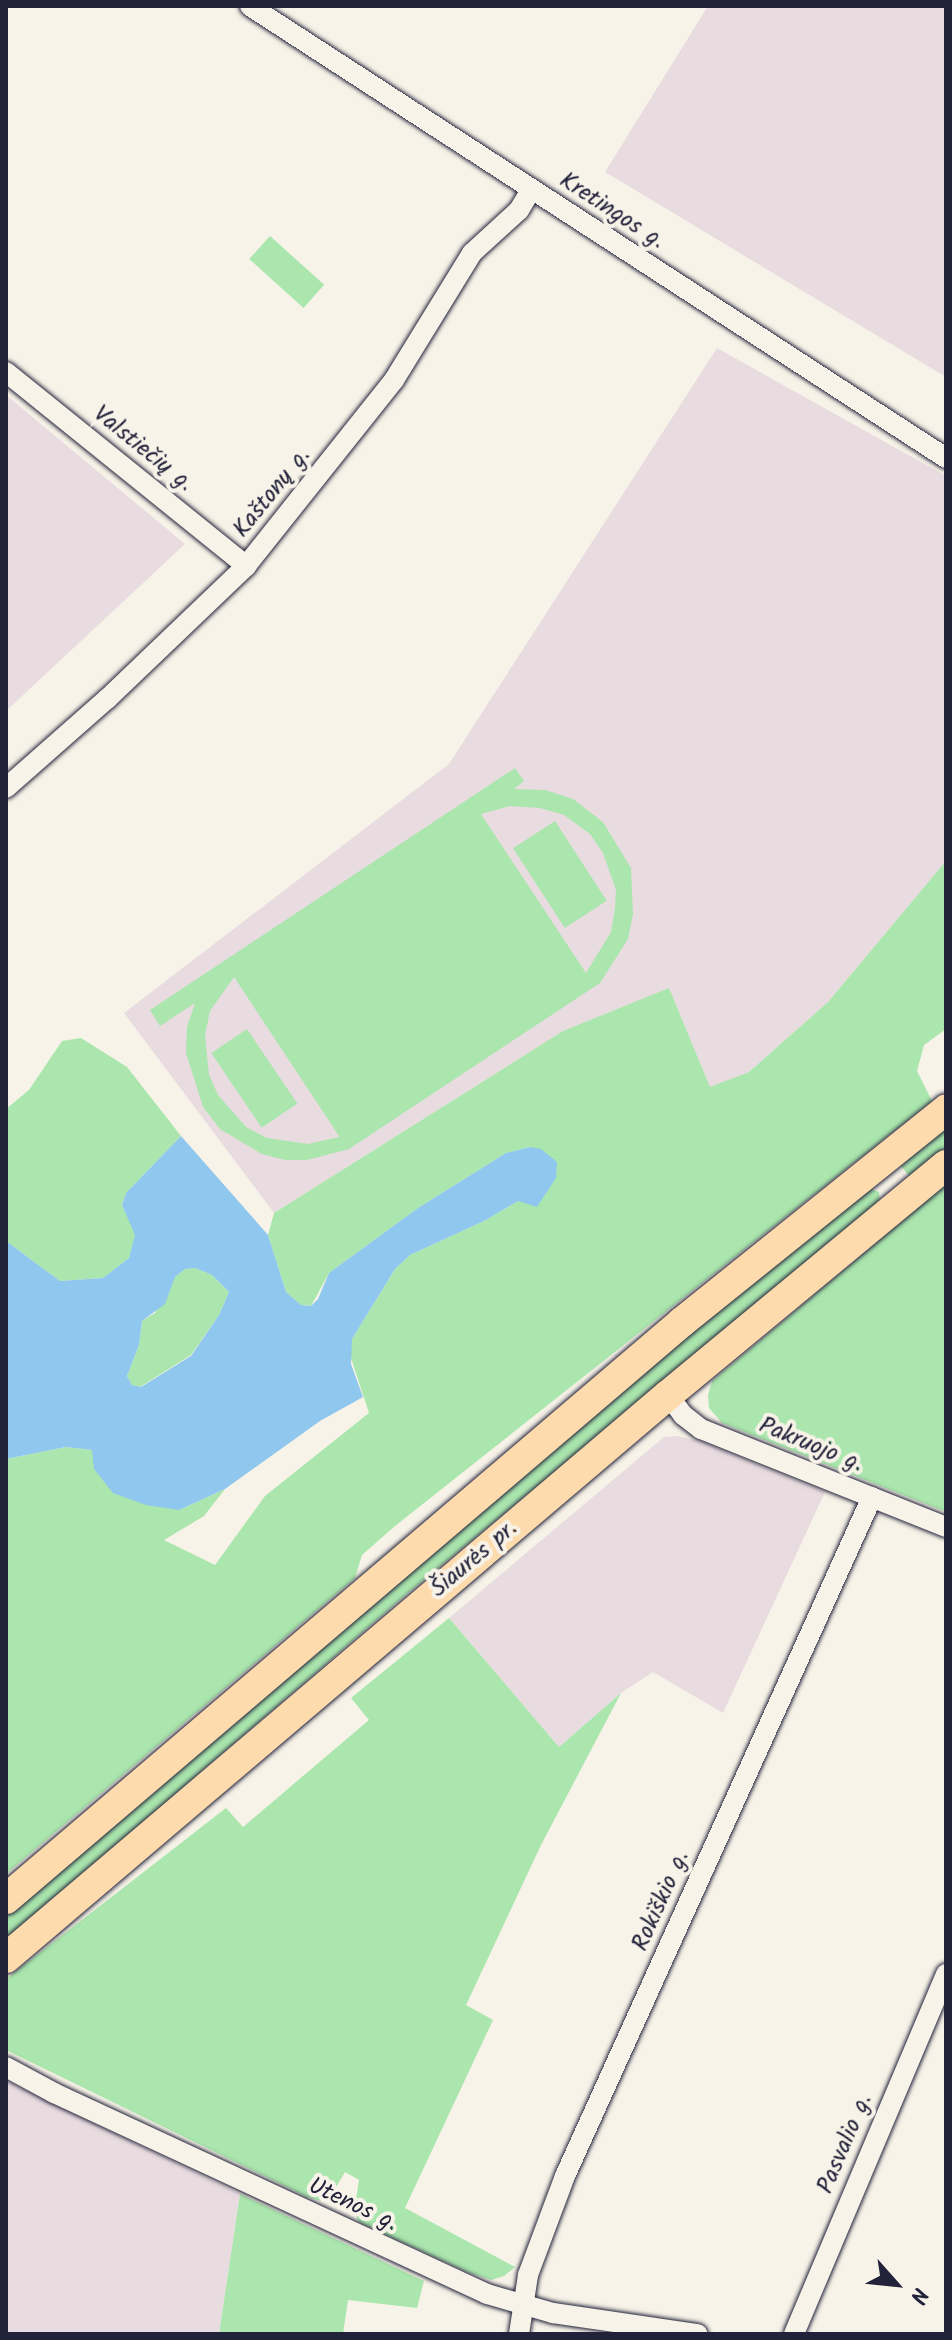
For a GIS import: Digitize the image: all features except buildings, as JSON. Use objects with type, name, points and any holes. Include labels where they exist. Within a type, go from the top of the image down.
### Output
[{"type":"main road","name":"Šiaurės pr.","points":[[6,1899],[682,1322],[946,1110]]},
{"type":"main road","name":"Šiaurės pr.","points":[[6,1958],[668,1395],[946,1165]]},
{"type":"main road","points":[[870,1170],[885,1177],[896,1192],[894,1209]]},
{"type":"street","name":"Kretingos g.","points":[[250,6],[946,458]]},
{"type":"street","name":"Kaštonų g.","points":[[6,788],[107,699],[246,566],[394,380],[472,253],[519,210],[531,190]]},
{"type":"street","name":"Valstiečių g.","points":[[6,372],[246,566]]},
{"type":"street","name":"Pakruojo g.","points":[[668,1395],[683,1415],[701,1429],[946,1527]]},
{"type":"street","name":"Rokiškio g.","points":[[519,2334],[521,2305],[542,2233],[565,2176],[872,1497]]},
{"type":"street","name":"Pasvalio g.","points":[[794,2334],[946,1974]]},
{"type":"street","name":"Utenos g.","points":[[6,2067],[54,2093],[456,2281],[521,2305],[553,2313],[697,2334]]},
{"type":"shaded area","points":[[708,6],[946,6],[946,377],[605,172]]},
{"type":"shaded area","points":[[717,348],[946,476],[946,861],[828,1002],[749,1072],[710,1088],[669,989],[563,1031],[274,1213],[124,1013],[449,764]]},
{"type":"shaded area","points":[[6,395],[185,544],[6,711]]},
{"type":"shaded area","points":[[678,1436],[702,1442],[825,1492],[723,1713],[653,1672],[621,1693],[559,1747],[449,1618],[664,1437]]},
{"type":"shaded area","points":[[6,2081],[240,2194],[219,2334],[6,2334]]},
{"type":"green space","points":[[270,236],[324,285],[304,308],[249,259]]},
{"type":"green space","points":[[515,768],[524,781],[514,789],[545,790],[573,799],[603,822],[631,868],[633,914],[628,939],[600,983],[349,1149],[307,1160],[285,1160],[262,1154],[220,1129],[203,1107],[186,1053],[187,1027],[195,1003],[160,1026],[150,1010]],"holes":[[[510,806],[540,808],[564,815],[590,834],[603,853],[616,890],[615,908],[611,932],[586,973],[481,814]],[[234,977],[339,1136],[339,1137],[308,1144],[267,1138],[246,1127],[218,1095],[209,1075],[205,1035],[210,1011]]]},
{"type":"green space","points":[[555,821],[607,901],[565,928],[513,848]]},
{"type":"green space","points":[[946,861],[946,1029],[924,1045],[917,1071],[932,1101],[395,1526],[362,1555],[355,1578],[6,1874],[6,1459],[66,1447],[92,1450],[179,1510],[225,1489],[204,1516],[164,1540],[215,1565],[265,1496],[369,1413],[349,1352],[352,1339],[395,1269],[410,1255],[484,1221],[518,1201],[530,1147],[506,1153],[418,1208],[329,1273],[311,1306],[301,1305],[286,1292],[268,1235],[274,1213],[563,1031],[669,988],[710,1087],[749,1072],[828,1002]]},
{"type":"green space","points":[[247,1029],[297,1104],[262,1128],[211,1053]]},
{"type":"green space","points":[[81,1038],[127,1067],[181,1136],[126,1193],[122,1205],[136,1235],[129,1258],[103,1278],[60,1281],[6,1241],[6,1109],[29,1090],[62,1041]]},
{"type":"green space","points":[[946,1128],[946,1147],[911,1178],[900,1165]]},
{"type":"green space","points":[[946,1184],[946,1512],[722,1423],[709,1408],[708,1395],[712,1381]]},
{"type":"green space","points":[[871,1189],[879,1192],[880,1203],[408,1593],[6,1940],[6,1913],[697,1327]]},
{"type":"green space","points":[[195,1268],[212,1275],[229,1292],[219,1315],[191,1355],[140,1387],[132,1385],[127,1376],[139,1345],[142,1321],[155,1313],[175,1277],[185,1269]]},
{"type":"green space","points":[[449,1618],[559,1747],[621,1693],[541,1845],[466,2005],[493,2020],[405,2208],[515,2267],[504,2276],[491,2280],[359,2222],[354,2212],[359,2180],[345,2172],[329,2199],[321,2201],[307,2197],[6,2050],[6,1979],[226,1808],[243,1827],[369,1720],[351,1698]]},
{"type":"green space","points":[[240,2194],[424,2281],[417,2308],[348,2300],[343,2334],[219,2334]]},
{"type":"water","points":[[181,1136],[268,1235],[286,1292],[301,1305],[311,1306],[318,1299],[329,1273],[418,1208],[506,1153],[530,1147],[541,1149],[557,1162],[556,1178],[537,1207],[518,1201],[484,1221],[410,1255],[395,1269],[352,1339],[351,1364],[363,1397],[320,1421],[225,1489],[179,1510],[146,1505],[113,1493],[94,1469],[92,1450],[66,1447],[6,1459],[6,1241],[60,1281],[103,1278],[129,1258],[135,1235],[122,1205],[126,1193]],"holes":[[[195,1268],[212,1275],[229,1292],[219,1315],[191,1356],[141,1387],[132,1385],[127,1376],[139,1345],[142,1321],[165,1304],[175,1277],[185,1269]]]}]
